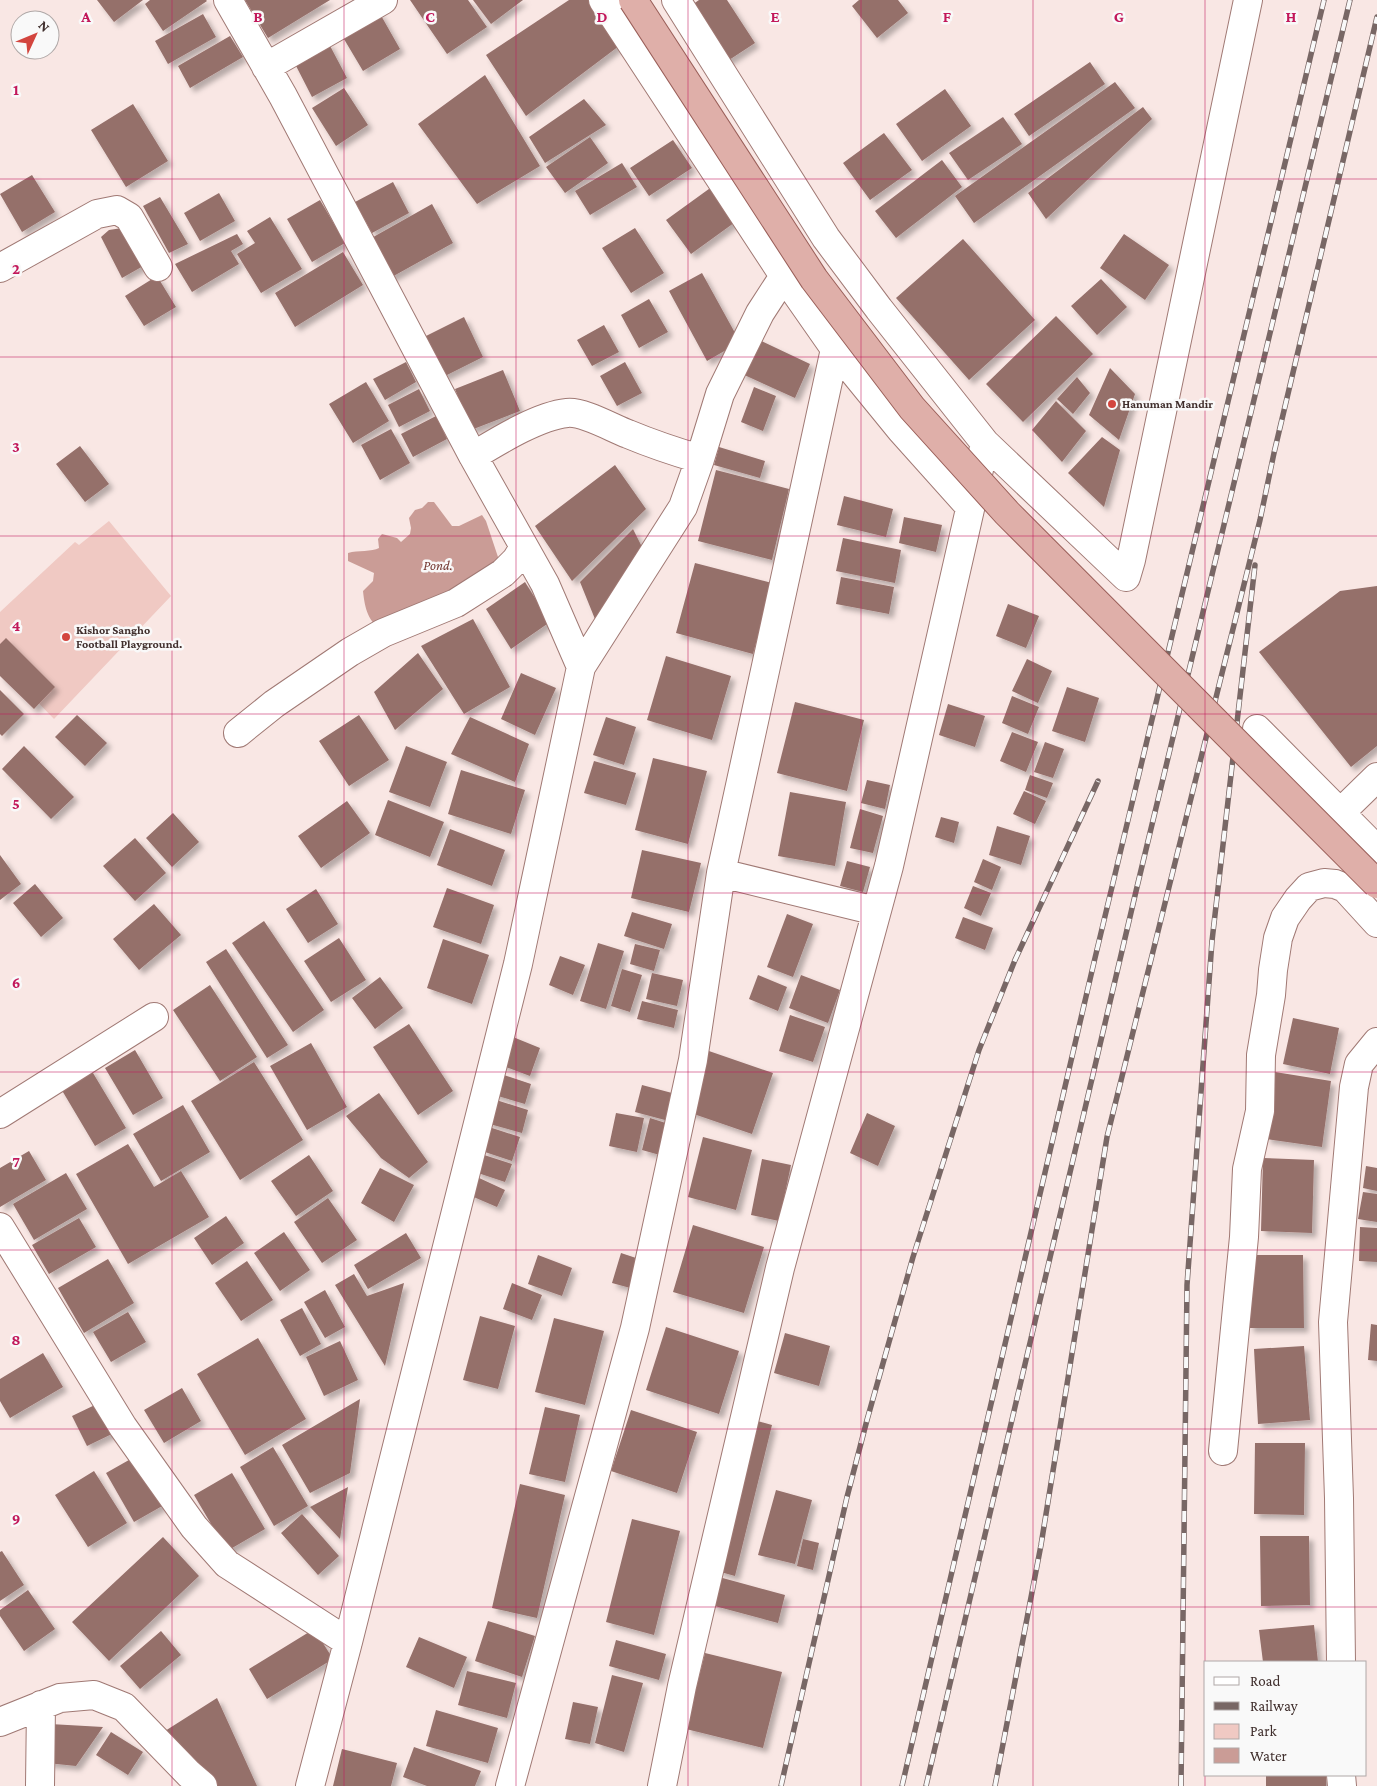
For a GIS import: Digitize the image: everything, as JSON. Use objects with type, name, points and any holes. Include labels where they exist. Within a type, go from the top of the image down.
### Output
[{"type":"main road","points":[[633,0],[814,279],[912,408],[1007,513],[1377,884]]},
{"type":"street","points":[[228,0],[266,67],[473,456],[545,584],[581,667]]},
{"type":"street","points":[[266,67],[383,0]]},
{"type":"street","points":[[603,0],[784,276],[835,349],[901,430],[970,507]]},
{"type":"street","points":[[678,1],[826,238],[879,309],[985,443],[1126,577],[1248,0]]},
{"type":"street","points":[[0,268],[98,214],[117,210],[129,217],[158,267]]},
{"type":"street","points":[[310,1786],[348,1642],[518,964],[581,667],[683,507],[720,394],[760,313],[784,276]]},
{"type":"street","points":[[510,1786],[635,1328],[693,1060],[721,873],[835,349]]},
{"type":"street","points":[[473,456],[498,441],[545,419],[568,413],[596,420],[671,451],[700,459]]},
{"type":"street","points":[[662,1786],[682,1686],[780,1268],[891,856],[985,443]]},
{"type":"street","points":[[238,732],[274,704],[350,652],[383,633],[456,603],[503,573],[516,560],[524,546]]},
{"type":"street","points":[[1257,729],[1377,850]]},
{"type":"street","points":[[1340,813],[1377,777]]},
{"type":"street","points":[[721,873],[876,911]]},
{"type":"street","points":[[1223,1451],[1244,1237],[1247,1169],[1260,1111],[1261,1055],[1278,938],[1286,918],[1298,899],[1309,887],[1324,883],[1335,884],[1345,888],[1377,923]]},
{"type":"street","points":[[0,1114],[154,1017]]},
{"type":"street","points":[[1341,1661],[1339,1498],[1333,1322],[1354,1087],[1359,1064],[1377,1042]]},
{"type":"street","points":[[1,1230],[123,1427],[194,1527],[227,1564],[348,1642]]},
{"type":"street","points":[[0,1722],[60,1698],[94,1695],[124,1707],[203,1786]]},
{"type":"street","points":[[40,1786],[41,1705]]},
{"type":"green space","name":"Kishor Sangho Football Playground.","points":[[109,521],[171,596],[54,719],[0,663],[0,612],[75,542],[79,545]]},
{"type":"water","name":"Pond.","points":[[428,502],[434,502],[452,526],[459,526],[482,515],[486,521],[499,560],[383,633],[371,619],[366,609],[364,598],[363,591],[373,581],[374,573],[348,561],[348,553],[379,548],[378,539],[382,534],[397,538],[401,542],[410,534],[409,518],[415,510],[422,508]]},
{"type":"building","points":[[97,0],[143,0],[114,22]]},
{"type":"building","points":[[150,0],[207,1],[163,31],[145,4]]},
{"type":"building","points":[[245,0],[330,0],[268,38]]},
{"type":"building","points":[[410,0],[468,0],[487,27],[447,54]]},
{"type":"building","points":[[473,0],[523,0],[491,24]]},
{"type":"building","points":[[569,0],[591,0],[619,46],[526,116],[486,55]]},
{"type":"building","points":[[699,0],[727,0],[755,43],[726,62],[689,7]]},
{"type":"building","points":[[859,0],[898,0],[908,13],[877,38],[852,6]]},
{"type":"building","points":[[379,12],[400,49],[363,71],[341,34]]},
{"type":"building","points":[[203,14],[216,37],[168,64],[155,41]]},
{"type":"building","points":[[230,36],[243,57],[190,88],[178,66]]},
{"type":"building","points":[[328,42],[347,78],[312,97],[293,60]]},
{"type":"building","points":[[1090,62],[1105,84],[1029,136],[1014,114]]},
{"type":"building","points":[[485,75],[540,166],[477,204],[418,124]]},
{"type":"building","points":[[1115,82],[1135,108],[974,223],[955,196]]},
{"type":"building","points":[[344,88],[368,125],[336,146],[312,108]]},
{"type":"building","points":[[945,89],[971,126],[922,161],[896,124]]},
{"type":"building","points":[[584,99],[606,125],[545,163],[529,137]]},
{"type":"building","points":[[133,104],[168,161],[126,187],[91,130]]},
{"type":"building","points":[[1143,107],[1152,119],[1046,219],[1028,193]]},
{"type":"building","points":[[1003,117],[1022,144],[968,180],[949,153]]},
{"type":"building","points":[[884,133],[912,170],[870,200],[843,163]]},
{"type":"building","points":[[590,137],[608,163],[565,193],[546,167]]},
{"type":"building","points":[[673,140],[692,168],[649,196],[630,168]]},
{"type":"building","points":[[942,160],[962,187],[896,238],[875,211]]},
{"type":"building","points":[[622,163],[637,187],[590,215],[575,191]]},
{"type":"building","points":[[32,175],[55,212],[22,232],[0,194]]},
{"type":"building","points":[[393,182],[409,213],[372,233],[355,202]]},
{"type":"building","points":[[713,186],[738,220],[691,254],[666,220]]},
{"type":"building","points":[[219,193],[235,221],[200,241],[184,213]]},
{"type":"building","points":[[160,197],[188,244],[169,253],[143,206]]},
{"type":"building","points":[[320,200],[345,243],[312,262],[287,219]]},
{"type":"building","points":[[432,204],[453,243],[390,278],[368,240]]},
{"type":"building","points":[[270,217],[302,269],[261,293],[237,254],[255,243],[247,231]]},
{"type":"building","points":[[122,228],[145,265],[122,278],[101,237],[109,230]]},
{"type":"building","points":[[635,228],[664,273],[631,293],[602,248]]},
{"type":"building","points":[[237,234],[243,244],[231,251],[239,264],[192,292],[175,264]]},
{"type":"building","points":[[1124,234],[1169,265],[1145,300],[1100,268]]},
{"type":"building","points":[[963,239],[1035,320],[969,380],[896,298]]},
{"type":"building","points":[[343,252],[363,285],[295,327],[275,293]]},
{"type":"building","points":[[702,273],[740,342],[707,361],[669,291]]},
{"type":"building","points":[[157,276],[176,307],[144,326],[125,296]]},
{"type":"building","points":[[1101,279],[1127,307],[1097,335],[1071,306]]},
{"type":"building","points":[[649,299],[668,332],[639,348],[621,315]]},
{"type":"building","points":[[1056,316],[1093,354],[1023,422],[986,384]]},
{"type":"building","points":[[464,317],[483,357],[443,377],[424,337]]},
{"type":"building","points":[[604,325],[619,352],[592,366],[577,340]]},
{"type":"building","points":[[755,338],[810,364],[795,398],[740,373]]},
{"type":"building","points":[[406,362],[416,382],[385,400],[373,379]]},
{"type":"building","points":[[625,362],[642,393],[617,406],[600,376]]},
{"type":"building","name":"Hanuman Mandir","points":[[1110,368],[1135,394],[1119,440],[1089,415]]},
{"type":"building","points":[[503,370],[520,411],[471,430],[455,389]]},
{"type":"building","points":[[1077,377],[1090,393],[1073,414],[1057,399]]},
{"type":"building","points":[[366,382],[389,421],[353,443],[329,404]]},
{"type":"building","points":[[754,387],[776,396],[763,431],[741,422]]},
{"type":"building","points":[[419,389],[430,411],[399,427],[388,405]]},
{"type":"building","points":[[1056,401],[1086,431],[1062,462],[1032,430]]},
{"type":"building","points":[[436,416],[447,439],[413,457],[401,434]]},
{"type":"building","points":[[391,429],[410,463],[380,480],[361,445]]},
{"type":"building","points":[[1102,437],[1120,450],[1104,507],[1068,473]]},
{"type":"building","points":[[80,446],[109,484],[85,502],[56,464]]},
{"type":"building","points":[[719,447],[765,461],[760,478],[714,465]]},
{"type":"building","points":[[615,465],[646,509],[572,581],[535,526]]},
{"type":"building","points":[[716,470],[789,489],[772,560],[698,541]]},
{"type":"building","points":[[844,496],[893,509],[886,537],[837,525]]},
{"type":"building","points":[[904,517],[942,525],[936,552],[899,543]]},
{"type":"building","points":[[633,529],[647,557],[599,629],[580,582]]},
{"type":"building","points":[[843,538],[901,550],[895,583],[836,571]]},
{"type":"building","points":[[695,563],[772,583],[753,654],[676,633]]},
{"type":"building","points":[[841,577],[894,587],[889,614],[836,604]]},
{"type":"building","points":[[525,582],[550,622],[511,649],[486,609]]},
{"type":"building","points":[[1377,586],[1377,746],[1351,767],[1259,652],[1340,591]]},
{"type":"building","points":[[1008,604],[1039,616],[1026,648],[996,636]]},
{"type":"building","points":[[473,619],[510,687],[464,714],[421,646]]},
{"type":"building","points":[[6,638],[55,687],[34,709],[0,676],[0,644]]},
{"type":"building","points":[[418,653],[443,689],[395,730],[374,692]]},
{"type":"building","points":[[666,656],[731,676],[712,740],[647,720]]},
{"type":"building","points":[[1027,659],[1052,671],[1038,703],[1012,691]]},
{"type":"building","points":[[521,673],[556,688],[535,735],[501,719]]},
{"type":"building","points":[[1067,687],[1099,698],[1085,742],[1052,731]]},
{"type":"building","points":[[0,690],[24,714],[2,736],[0,734]]},
{"type":"building","points":[[1012,696],[1039,707],[1028,734],[1002,723]]},
{"type":"building","points":[[795,702],[864,720],[847,791],[777,773]]},
{"type":"building","points":[[948,704],[985,716],[975,747],[939,735]]},
{"type":"building","points":[[77,715],[107,743],[85,766],[55,737]]},
{"type":"building","points":[[359,715],[389,760],[349,786],[319,741]]},
{"type":"building","points":[[470,717],[529,744],[515,782],[451,754]]},
{"type":"building","points":[[606,717],[636,727],[624,765],[593,755]]},
{"type":"building","points":[[1012,732],[1038,742],[1026,772],[1000,761]]},
{"type":"building","points":[[1045,742],[1064,749],[1053,778],[1034,772]]},
{"type":"building","points":[[24,746],[74,797],[51,819],[2,769]]},
{"type":"building","points":[[406,746],[447,762],[430,807],[389,792]]},
{"type":"building","points":[[653,758],[707,771],[688,844],[635,830]]},
{"type":"building","points":[[594,761],[636,773],[626,805],[584,793]]},
{"type":"building","points":[[461,770],[525,790],[511,834],[448,814]]},
{"type":"building","points":[[1030,775],[1053,783],[1047,798],[1025,790]]},
{"type":"building","points":[[867,780],[890,785],[885,809],[861,803]]},
{"type":"building","points":[[1024,791],[1046,801],[1035,824],[1013,814]]},
{"type":"building","points":[[790,792],[846,802],[835,866],[778,856]]},
{"type":"building","points":[[388,800],[444,822],[430,857],[375,835]]},
{"type":"building","points":[[347,801],[370,833],[321,868],[298,836]]},
{"type":"building","points":[[860,809],[883,816],[873,853],[850,848]]},
{"type":"building","points":[[173,813],[199,842],[172,867],[146,838]]},
{"type":"building","points":[[941,817],[959,822],[954,843],[935,837]]},
{"type":"building","points":[[997,826],[1030,836],[1021,865],[989,855]]},
{"type":"building","points":[[450,829],[505,850],[492,886],[437,865]]},
{"type":"building","points":[[135,838],[166,873],[135,901],[103,866]]},
{"type":"building","points":[[642,850],[701,863],[689,912],[631,898]]},
{"type":"building","points":[[0,855],[21,884],[0,900]]},
{"type":"building","points":[[983,859],[1001,867],[992,890],[974,882]]},
{"type":"building","points":[[847,861],[870,867],[863,892],[840,886]]},
{"type":"building","points":[[35,884],[63,918],[41,937],[13,903]]},
{"type":"building","points":[[973,886],[991,893],[981,916],[964,908]]},
{"type":"building","points":[[447,888],[494,905],[481,944],[433,927]]},
{"type":"building","points":[[316,889],[338,924],[308,943],[286,909]]},
{"type":"building","points":[[154,904],[181,935],[139,970],[113,939]]},
{"type":"building","points":[[632,912],[672,924],[664,949],[624,936]]},
{"type":"building","points":[[787,914],[813,924],[793,977],[767,967]]},
{"type":"building","points":[[963,917],[993,928],[985,950],[955,938]]},
{"type":"building","points":[[264,921],[324,1010],[293,1032],[232,943]]},
{"type":"building","points":[[339,938],[366,980],[331,1002],[304,961]]},
{"type":"building","points":[[443,939],[489,955],[472,1004],[427,988]]},
{"type":"building","points":[[598,943],[624,951],[606,1009],[580,1001]]},
{"type":"building","points":[[635,944],[660,950],[654,971],[630,964]]},
{"type":"building","points":[[226,949],[288,1045],[267,1058],[206,962]]},
{"type":"building","points":[[560,956],[585,965],[573,995],[549,985]]},
{"type":"building","points":[[622,969],[642,975],[630,1012],[611,1006]]},
{"type":"building","points":[[652,973],[683,980],[677,1006],[646,999]]},
{"type":"building","points":[[758,975],[787,987],[778,1011],[749,999]]},
{"type":"building","points":[[801,975],[840,990],[828,1023],[789,1008]]},
{"type":"building","points":[[380,977],[403,1008],[375,1029],[352,998]]},
{"type":"building","points":[[210,985],[257,1057],[220,1081],[173,1010]]},
{"type":"building","points":[[642,1001],[678,1010],[674,1028],[637,1019]]},
{"type":"building","points":[[790,1015],[825,1027],[813,1062],[779,1051]]},
{"type":"building","points":[[1293,1018],[1339,1028],[1330,1074],[1283,1064]]},
{"type":"building","points":[[409,1024],[453,1091],[418,1115],[373,1047]]},
{"type":"building","points":[[508,1035],[540,1048],[530,1076],[498,1064]]},
{"type":"building","points":[[311,1043],[347,1107],[307,1130],[270,1066]]},
{"type":"building","points":[[135,1050],[163,1098],[133,1115],[105,1068]]},
{"type":"building","points":[[706,1050],[773,1073],[752,1134],[685,1111]]},
{"type":"building","points":[[254,1062],[303,1140],[240,1180],[191,1101]]},
{"type":"building","points":[[90,1068],[126,1128],[95,1146],[60,1087]]},
{"type":"building","points":[[1275,1072],[1331,1081],[1322,1147],[1266,1139]]},
{"type":"building","points":[[498,1073],[531,1084],[525,1104],[491,1094]]},
{"type":"building","points":[[642,1085],[672,1093],[665,1120],[635,1112]]},
{"type":"building","points":[[379,1093],[428,1162],[409,1178],[381,1158],[346,1116]]},
{"type":"building","points":[[493,1099],[528,1110],[522,1133],[486,1123]]},
{"type":"building","points":[[183,1105],[210,1152],[161,1181],[133,1134]]},
{"type":"building","points":[[616,1113],[644,1118],[637,1152],[609,1146]]},
{"type":"building","points":[[867,1113],[895,1126],[878,1166],[850,1153]]},
{"type":"building","points":[[650,1118],[675,1126],[667,1157],[642,1150]]},
{"type":"building","points":[[489,1127],[520,1137],[512,1161],[482,1151]]},
{"type":"building","points":[[703,1137],[752,1150],[736,1210],[688,1197]]},
{"type":"building","points":[[128,1144],[154,1187],[181,1171],[209,1217],[128,1264],[76,1174]]},
{"type":"building","points":[[29,1151],[46,1180],[0,1207],[0,1168]]},
{"type":"building","points":[[481,1154],[512,1164],[505,1182],[475,1172]]},
{"type":"building","points":[[309,1155],[333,1191],[296,1216],[271,1181]]},
{"type":"building","points":[[1263,1158],[1314,1160],[1312,1233],[1261,1231]]},
{"type":"building","points":[[762,1159],[791,1165],[779,1221],[751,1215]]},
{"type":"building","points":[[1366,1166],[1377,1168],[1377,1191],[1363,1188]]},
{"type":"building","points":[[380,1168],[414,1185],[394,1222],[361,1203]]},
{"type":"building","points":[[66,1173],[87,1209],[34,1240],[13,1204]]},
{"type":"building","points":[[477,1177],[505,1190],[497,1207],[469,1195]]},
{"type":"building","points":[[1363,1192],[1377,1194],[1377,1222],[1358,1219]]},
{"type":"building","points":[[328,1198],[357,1240],[322,1263],[294,1222]]},
{"type":"building","points":[[226,1216],[244,1243],[212,1265],[194,1238]]},
{"type":"building","points":[[79,1218],[96,1247],[49,1274],[32,1245]]},
{"type":"building","points":[[693,1225],[764,1247],[744,1313],[673,1292]]},
{"type":"building","points":[[1360,1227],[1377,1228],[1377,1262],[1359,1261]]},
{"type":"building","points":[[284,1232],[310,1270],[280,1291],[254,1253]]},
{"type":"building","points":[[406,1233],[421,1258],[368,1289],[354,1265]]},
{"type":"building","points":[[621,1253],[642,1260],[634,1289],[612,1283]]},
{"type":"building","points":[[538,1255],[572,1268],[562,1296],[528,1284]]},
{"type":"building","points":[[1248,1255],[1303,1255],[1304,1328],[1249,1328]]},
{"type":"building","points":[[108,1259],[134,1303],[84,1333],[58,1288]]},
{"type":"building","points":[[247,1261],[273,1300],[241,1321],[215,1283]]},
{"type":"building","points":[[354,1274],[367,1296],[404,1283],[385,1366],[335,1285]]},
{"type":"building","points":[[512,1283],[542,1295],[532,1320],[503,1309]]},
{"type":"building","points":[[325,1290],[345,1327],[325,1338],[304,1302]]},
{"type":"building","points":[[302,1308],[321,1344],[300,1356],[280,1320]]},
{"type":"building","points":[[128,1312],[146,1342],[111,1362],[93,1332]]},
{"type":"building","points":[[480,1316],[515,1326],[498,1389],[463,1380]]},
{"type":"building","points":[[554,1318],[604,1331],[585,1405],[535,1392]]},
{"type":"building","points":[[1371,1324],[1377,1325],[1377,1361],[1368,1360]]},
{"type":"building","points":[[666,1327],[739,1351],[719,1414],[646,1390]]},
{"type":"building","points":[[785,1333],[830,1346],[819,1386],[774,1373]]},
{"type":"building","points":[[258,1338],[306,1419],[245,1455],[197,1374]]},
{"type":"building","points":[[340,1341],[358,1380],[324,1396],[306,1357]]},
{"type":"building","points":[[1304,1346],[1310,1420],[1258,1424],[1254,1349]]},
{"type":"building","points":[[43,1353],[63,1387],[10,1418],[0,1401],[0,1379]]},
{"type":"building","points":[[182,1388],[201,1421],[164,1443],[144,1410]]},
{"type":"building","points":[[360,1399],[350,1473],[310,1493],[282,1445]]},
{"type":"building","points":[[99,1403],[114,1433],[87,1446],[72,1416]]},
{"type":"building","points":[[545,1407],[580,1415],[565,1482],[529,1474]]},
{"type":"building","points":[[631,1410],[697,1432],[677,1493],[611,1471]]},
{"type":"building","points":[[754,1420],[772,1425],[735,1576],[717,1571]]},
{"type":"building","points":[[1255,1443],[1305,1443],[1304,1515],[1254,1514]]},
{"type":"building","points":[[273,1447],[308,1506],[274,1526],[240,1467]]},
{"type":"building","points":[[136,1456],[164,1505],[134,1522],[106,1473]]},
{"type":"building","points":[[94,1471],[127,1523],[88,1547],[55,1495]]},
{"type":"building","points":[[232,1473],[265,1529],[227,1551],[194,1495]]},
{"type":"building","points":[[520,1484],[565,1495],[537,1618],[492,1608]]},
{"type":"building","points":[[348,1487],[340,1539],[310,1507]]},
{"type":"building","points":[[776,1490],[812,1500],[795,1564],[758,1555]]},
{"type":"building","points":[[302,1514],[339,1556],[318,1575],[281,1533]]},
{"type":"building","points":[[632,1519],[680,1531],[654,1635],[606,1622]]},
{"type":"building","points":[[1260,1536],[1309,1536],[1310,1605],[1261,1606]]},
{"type":"building","points":[[163,1537],[199,1576],[109,1661],[72,1622]]},
{"type":"building","points":[[803,1539],[819,1543],[813,1570],[797,1566]]},
{"type":"building","points":[[2,1551],[24,1585],[0,1601],[0,1552]]},
{"type":"building","points":[[719,1577],[785,1595],[778,1623],[711,1605]]},
{"type":"building","points":[[28,1590],[55,1629],[24,1651],[0,1616],[0,1610]]},
{"type":"building","points":[[488,1621],[535,1636],[522,1677],[475,1661]]},
{"type":"building","points":[[1314,1625],[1318,1661],[1263,1661],[1259,1630]]},
{"type":"building","points":[[314,1629],[333,1659],[267,1699],[249,1669]]},
{"type":"building","points":[[161,1631],[181,1655],[140,1689],[120,1666]]},
{"type":"building","points":[[419,1637],[467,1657],[454,1688],[406,1667]]},
{"type":"building","points":[[616,1640],[666,1654],[659,1680],[609,1666]]},
{"type":"building","points":[[705,1653],[782,1672],[763,1748],[686,1729]]},
{"type":"building","points":[[467,1671],[516,1683],[507,1718],[458,1705]]},
{"type":"building","points":[[612,1675],[643,1683],[624,1752],[595,1743]]},
{"type":"building","points":[[217,1698],[257,1786],[215,1786],[165,1731]]},
{"type":"building","points":[[573,1702],[598,1707],[590,1744],[565,1739]]},
{"type":"building","points":[[436,1710],[498,1728],[488,1763],[426,1746]]},
{"type":"building","points":[[50,1724],[103,1727],[76,1766],[47,1763]]},
{"type":"building","points":[[111,1732],[143,1752],[128,1775],[96,1755]]},
{"type":"building","points":[[414,1747],[481,1771],[475,1786],[427,1786],[403,1777]]},
{"type":"building","points":[[342,1749],[397,1763],[391,1786],[333,1786]]},
{"type":"building","points":[[1266,1776],[1326,1776],[1326,1786],[1266,1786]]},
{"type":"railway","points":[[902,1786],[1095,958],[1324,0]]},
{"type":"railway","points":[[926,1786],[1137,887],[1350,0]]},
{"type":"railway","points":[[995,1786],[1041,1545],[1107,1137],[1260,520],[1274,453],[1377,17]]},
{"type":"railway","points":[[1181,1786],[1187,1285],[1212,941],[1255,565]]},
{"type":"railway","points":[[781,1786],[847,1497],[913,1257],[979,1050],[1015,960],[1098,781]]},
{"type":"place","name":"Hanuman Mandir","points":[[1112,404]]},
{"type":"place","name":"Kishor Sangho Football Playground.","points":[[66,637]]}]
